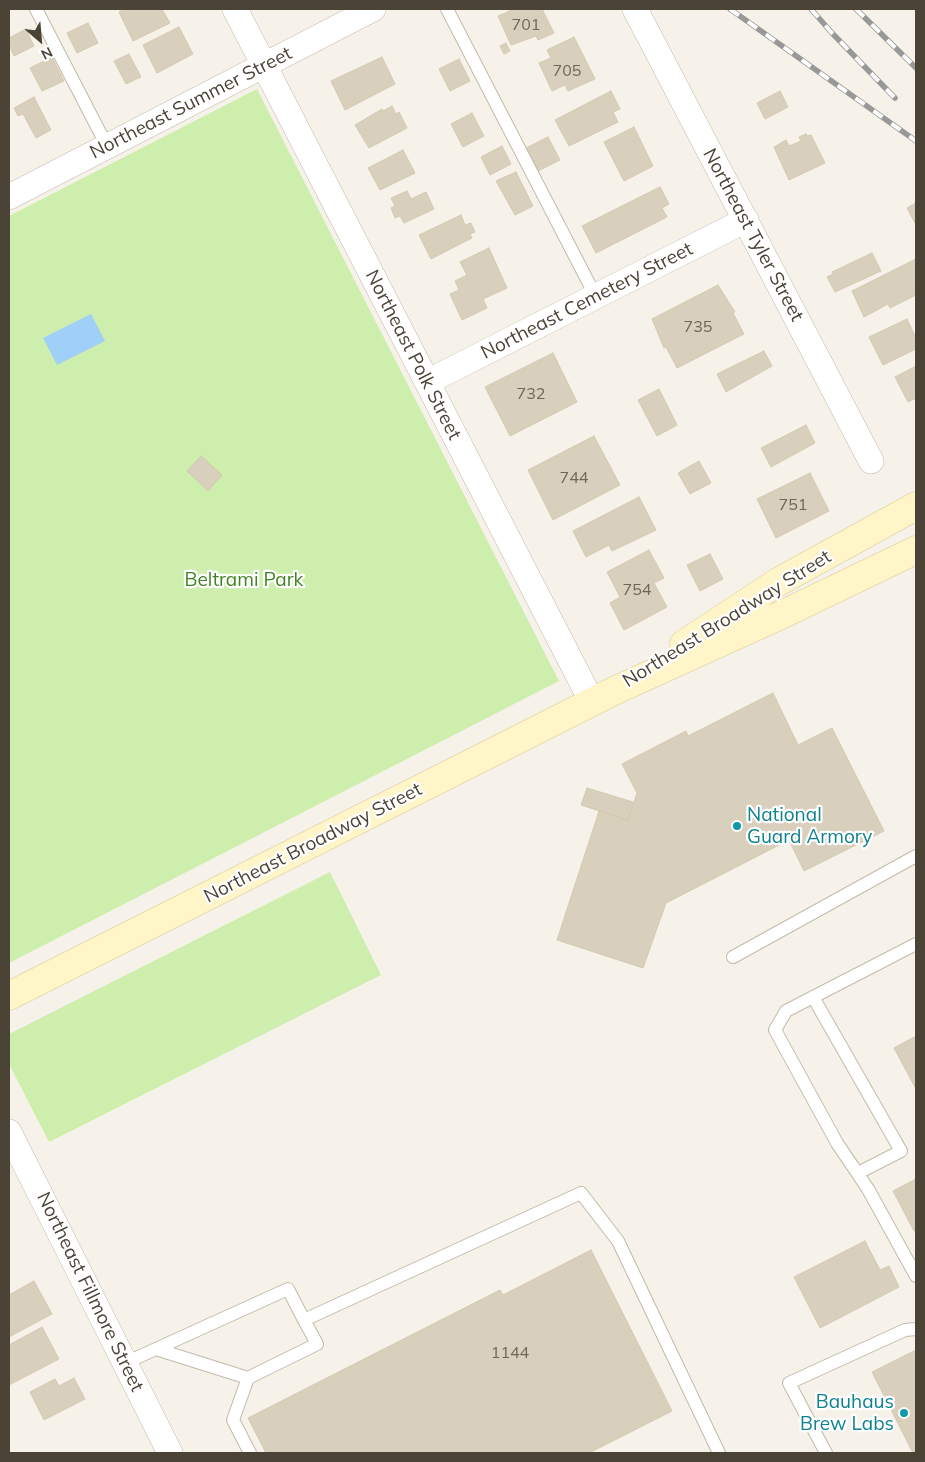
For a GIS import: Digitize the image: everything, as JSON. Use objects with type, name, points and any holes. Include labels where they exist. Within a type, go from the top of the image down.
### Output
[{"type":"main road","name":"Northeast Broadway Street","points":[[616,690],[778,582],[916,506]]},
{"type":"main road","name":"Northeast Broadway Street","points":[[9,996],[616,690],[915,553]]},
{"type":"street","name":"Northeast Polk Street","points":[[235,9],[592,702]]},
{"type":"street","name":"Northeast Summer Street","points":[[9,197],[374,9]]},
{"type":"street","name":"Northeast Tyler Street","points":[[635,9],[871,461]]},
{"type":"street","name":"Northeast Cemetery Street","points":[[427,382],[746,220]]},
{"type":"street","name":"Northeast Fillmore Street","points":[[9,1132],[170,1453]]},
{"type":"lane","points":[[36,9],[107,146]]},
{"type":"lane","points":[[447,9],[596,297]]},
{"type":"lane","points":[[733,957],[916,856]]},
{"type":"lane","points":[[916,944],[786,1011],[774,1030],[916,1276]]},
{"type":"lane","points":[[813,997],[902,1152],[858,1173]]},
{"type":"lane","points":[[304,1320],[581,1193],[618,1241],[719,1453]]},
{"type":"lane","points":[[125,1363],[288,1289],[317,1344],[248,1378],[156,1349]]},
{"type":"lane","points":[[826,1453],[789,1383],[905,1330],[916,1329]]},
{"type":"lane","points":[[248,1378],[233,1420],[250,1453]]},
{"type":"green space","name":"Beltrami Park","points":[[257,89],[559,681],[9,963],[9,216]]},
{"type":"green space","points":[[330,872],[381,975],[49,1142],[9,1064],[9,1034]]},
{"type":"water","points":[[91,314],[105,341],[57,365],[43,338]]},
{"type":"building","points":[[125,9],[162,9],[170,23],[133,41],[119,12]]},
{"type":"building","points":[[509,9],[542,9],[554,33],[538,40],[536,36],[511,45],[498,16],[510,11]]},
{"type":"building","points":[[88,23],[98,43],[77,53],[67,33]]},
{"type":"building","points":[[179,27],[193,54],[157,73],[143,45]]},
{"type":"building","points":[[26,29],[34,46],[14,56],[9,45],[9,38]]},
{"type":"building","points":[[574,37],[595,79],[568,91],[565,85],[552,91],[539,63],[551,58],[547,50]]},
{"type":"building","points":[[506,43],[510,51],[504,54],[500,46]]},
{"type":"building","points":[[129,54],[141,77],[126,84],[114,61]]},
{"type":"building","points":[[52,57],[64,81],[42,91],[30,68]]},
{"type":"building","points":[[382,57],[395,84],[345,110],[331,81]]},
{"type":"building","points":[[459,59],[470,81],[450,91],[439,69]]},
{"type":"building","points":[[611,91],[620,109],[613,112],[618,122],[569,146],[555,120]]},
{"type":"building","points":[[780,91],[788,107],[765,119],[757,103]]},
{"type":"building","points":[[34,97],[51,130],[36,138],[23,114],[18,116],[14,108]]},
{"type":"building","points":[[392,106],[396,114],[399,112],[407,128],[369,148],[355,125],[382,109],[383,111]]},
{"type":"building","points":[[472,113],[484,136],[463,147],[451,124]]},
{"type":"building","points":[[634,127],[653,166],[624,181],[604,142]]},
{"type":"building","points":[[806,134],[807,136],[811,135],[825,163],[789,180],[774,147],[786,140],[789,146],[801,141],[799,137]]},
{"type":"building","points":[[548,137],[560,160],[538,171],[526,148]]},
{"type":"building","points":[[502,146],[511,164],[490,175],[481,157]]},
{"type":"building","points":[[403,150],[415,173],[380,190],[368,168]]},
{"type":"building","points":[[516,172],[533,206],[515,215],[496,181]]},
{"type":"building","points":[[660,187],[669,204],[662,208],[667,217],[596,253],[582,226]]},
{"type":"building","points":[[407,191],[411,199],[426,192],[434,209],[404,223],[400,216],[395,218],[391,208],[395,206],[391,198]]},
{"type":"building","points":[[916,203],[916,225],[907,208]]},
{"type":"building","points":[[461,215],[465,225],[471,223],[475,232],[470,234],[472,238],[431,259],[419,235]]},
{"type":"building","points":[[489,248],[507,288],[483,299],[487,308],[462,320],[450,294],[459,290],[455,281],[467,275],[460,262]]},
{"type":"building","points":[[872,253],[881,271],[835,292],[827,277],[833,274],[832,272]]},
{"type":"building","points":[[916,259],[916,295],[890,308],[888,304],[864,317],[852,291]]},
{"type":"building","points":[[718,285],[735,312],[733,313],[744,334],[677,368],[666,347],[664,348],[652,319]]},
{"type":"building","points":[[907,319],[916,338],[916,349],[883,365],[869,337]]},
{"type":"building","points":[[764,351],[772,366],[726,392],[717,374]]},
{"type":"building","points":[[553,353],[577,402],[510,436],[485,387]]},
{"type":"building","points":[[916,366],[916,398],[908,402],[895,377]]},
{"type":"building","points":[[659,389],[677,425],[657,436],[638,400]]},
{"type":"building","points":[[806,425],[815,443],[771,467],[761,448]]},
{"type":"building","points":[[594,436],[620,485],[553,520],[528,470]]},
{"type":"building","points":[[201,456],[222,475],[208,491],[187,471]]},
{"type":"building","points":[[699,461],[711,483],[690,494],[678,473]]},
{"type":"building","points":[[810,473],[829,511],[776,538],[757,499]]},
{"type":"building","points":[[639,497],[656,530],[612,551],[609,545],[586,557],[573,531]]},
{"type":"building","points":[[649,550],[664,578],[654,583],[667,607],[624,630],[610,603],[620,597],[607,572]]},
{"type":"building","points":[[710,554],[723,579],[700,591],[687,565]]},
{"type":"building","name":"National Guard Armory","points":[[773,693],[798,745],[832,728],[884,831],[804,871],[789,840],[666,903],[643,968],[557,940],[599,811],[628,820],[637,793],[622,764],[686,731],[688,736]]},
{"type":"building","points":[[587,788],[633,802],[628,820],[581,805]]},
{"type":"building","points":[[916,1036],[916,1089],[894,1048]]},
{"type":"building","points":[[916,1179],[916,1230],[914,1231],[893,1191]]},
{"type":"building","points":[[865,1241],[880,1270],[889,1266],[899,1287],[820,1328],[794,1277]]},
{"type":"building","points":[[591,1250],[672,1411],[589,1453],[266,1453],[248,1418],[500,1290],[503,1295]]},
{"type":"building","points":[[34,1281],[52,1314],[9,1337],[9,1295]]},
{"type":"building","points":[[42,1327],[59,1359],[9,1385],[9,1345]]},
{"type":"building","name":"Bauhaus Brew Labs","points":[[916,1350],[916,1453],[913,1453],[872,1372]]},
{"type":"building","points":[[74,1378],[85,1399],[44,1420],[30,1392],[55,1379],[59,1386]]},
{"type":"railway","points":[[730,9],[916,141]]},
{"type":"railway","points":[[811,9],[895,98]]},
{"type":"railway","points":[[856,9],[916,68]]},
{"type":"place","name":"National Guard Armory","points":[[737,826]]},
{"type":"place","name":"Bauhaus Brew Labs","points":[[904,1413]]}]
